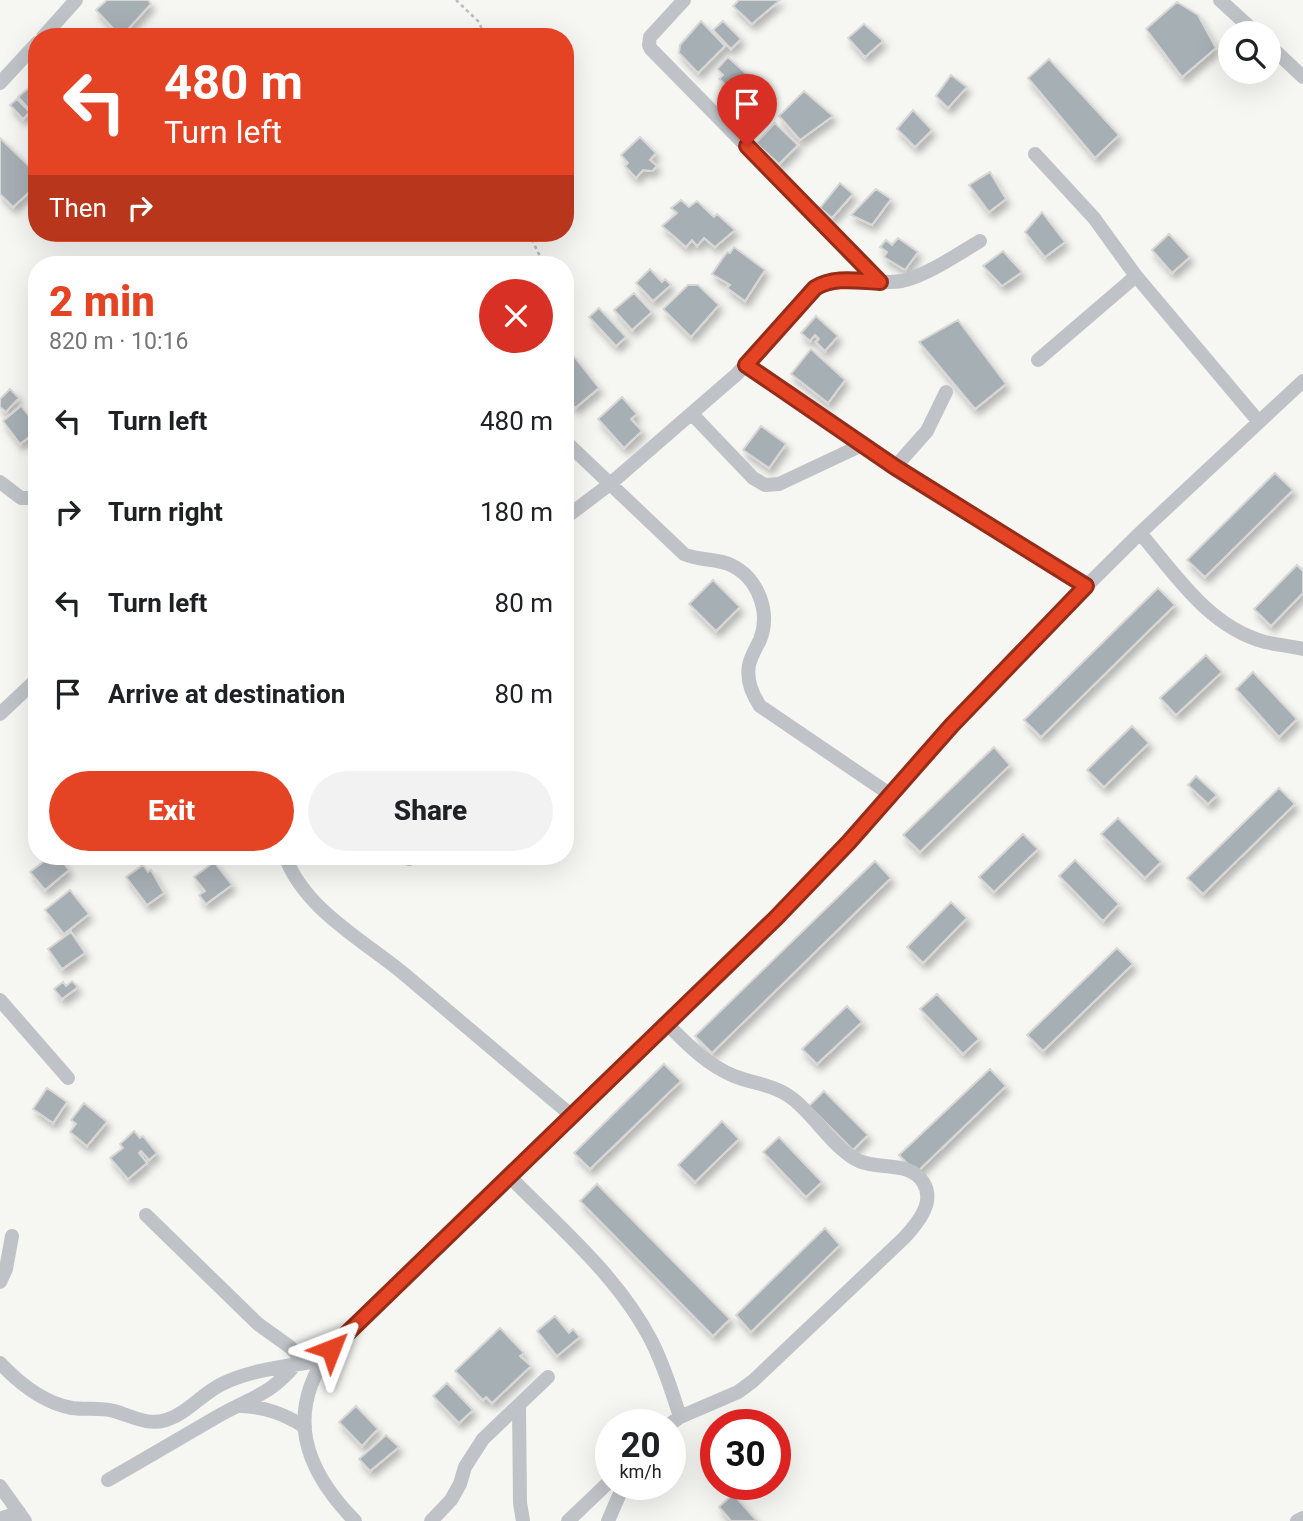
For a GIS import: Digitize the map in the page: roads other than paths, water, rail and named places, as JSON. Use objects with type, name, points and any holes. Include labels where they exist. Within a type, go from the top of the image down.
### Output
[{"type":"street","points":[[51,28],[76,0]]},
{"type":"street","points":[[684,0],[650,37],[649,45],[880,282]]},
{"type":"street","points":[[1220,0],[1243,21]]},
{"type":"street","points":[[0,83],[28,53]]},
{"type":"street","points":[[1281,57],[1303,77]]},
{"type":"street","points":[[1035,154],[1094,218],[1136,276],[1259,422]]},
{"type":"street","points":[[574,512],[692,414],[746,365],[815,288],[837,280],[880,282],[913,278],[980,241]]},
{"type":"street","points":[[1038,360],[1136,276]]},
{"type":"street","points":[[746,365],[895,467],[1086,586]]},
{"type":"street","points":[[355,1521],[336,1502],[318,1475],[309,1452],[305,1427],[309,1392],[324,1360],[341,1339],[806,888],[961,716],[1086,586],[1303,381]]},
{"type":"street","points":[[895,467],[927,431],[946,392]]},
{"type":"street","points":[[692,414],[748,474],[765,485],[779,484],[862,444]]},
{"type":"street","points":[[574,450],[684,554],[730,564],[743,572],[760,596],[764,625],[749,666],[748,680],[752,694],[760,706],[771,715],[891,795]]},
{"type":"street","points":[[0,482],[21,499],[28,499]]},
{"type":"street","points":[[1140,533],[1215,617],[1257,639],[1303,649]]},
{"type":"street","points":[[0,714],[28,688]]},
{"type":"street","points":[[289,865],[297,881],[325,911],[571,1115]]},
{"type":"street","points":[[0,1000],[68,1078]]},
{"type":"street","points":[[667,1024],[693,1050],[718,1069],[747,1081],[774,1087],[794,1099],[853,1158],[869,1164],[908,1170],[917,1175],[924,1182],[928,1202],[918,1221],[904,1238],[767,1369],[738,1392],[686,1416]]},
{"type":"street","points":[[509,1176],[605,1274],[630,1306],[662,1366],[672,1409]]},
{"type":"street","points":[[146,1215],[258,1324],[290,1347],[300,1364]]},
{"type":"street","points":[[0,1282],[6,1269],[12,1236]]},
{"type":"street","points":[[0,1363],[25,1387],[56,1404],[73,1408],[105,1409],[135,1419],[155,1422],[174,1417],[233,1379],[261,1370],[324,1360]]},
{"type":"street","points":[[108,1480],[220,1415],[265,1394],[300,1364]]},
{"type":"street","points":[[431,1521],[451,1500],[473,1452],[548,1377]]},
{"type":"street","points":[[519,1405],[520,1503],[523,1521]]},
{"type":"street","points":[[240,1406],[280,1413],[305,1427]]},
{"type":"street","points":[[0,1486],[18,1518],[0,1519]]},
{"type":"street","points":[[568,1521],[595,1495]]},
{"type":"street","points":[[608,1521],[617,1500]]},
{"type":"street","points":[[1297,1521],[1303,1518]]}]
